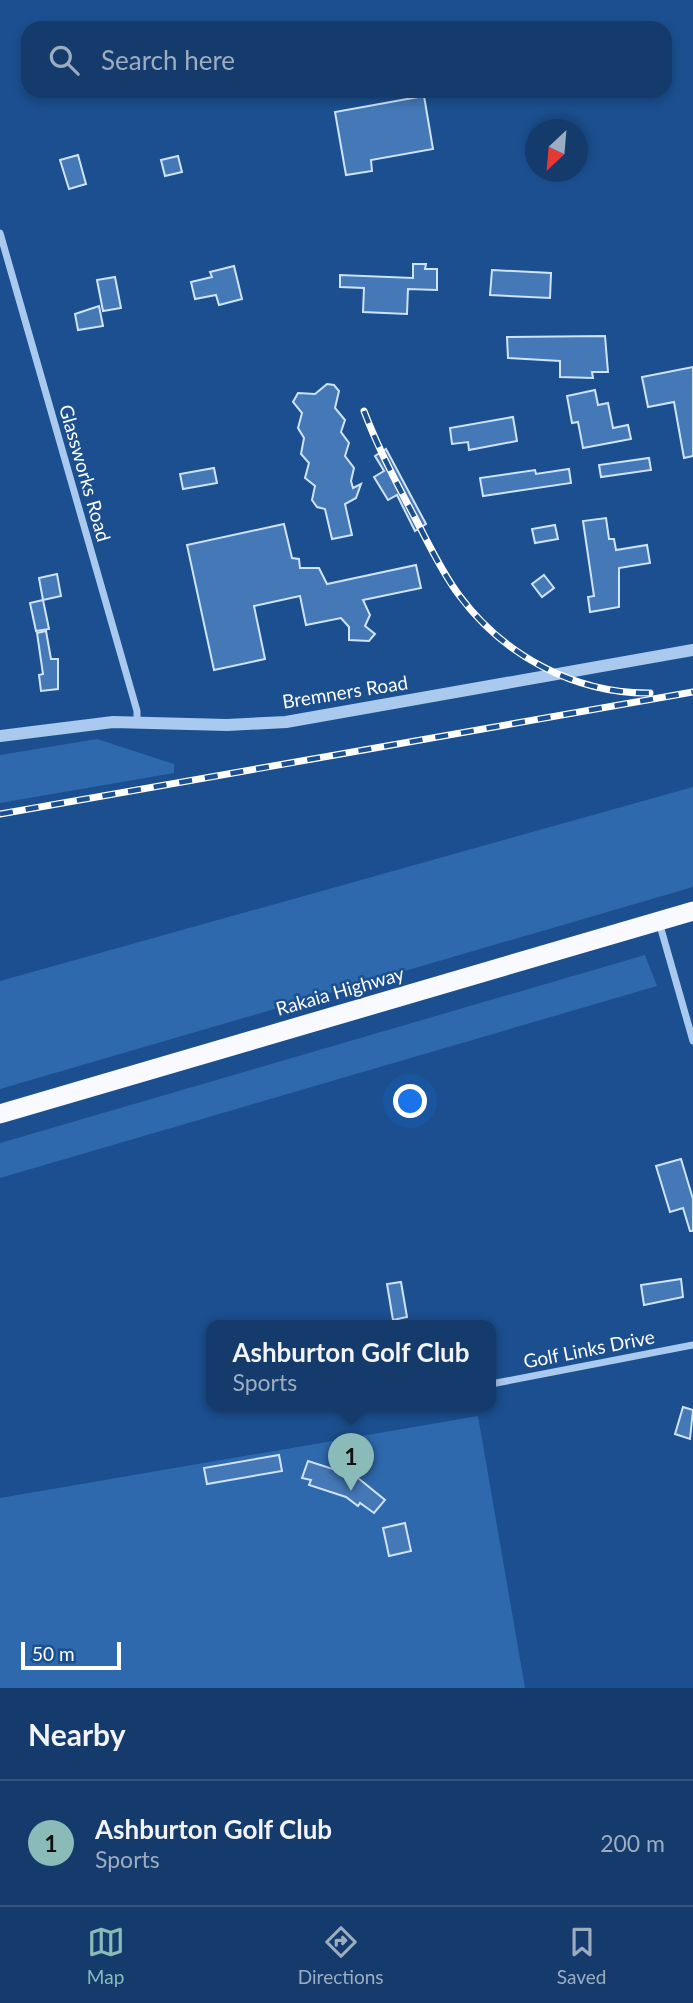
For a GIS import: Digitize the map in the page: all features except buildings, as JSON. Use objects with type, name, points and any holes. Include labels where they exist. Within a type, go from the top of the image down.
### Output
[{"type":"highway","name":"Rakaia Highway","points":[[0,1114],[693,911]]},
{"type":"street","name":"Glassworks Road","points":[[0,233],[137,711],[137,722]]},
{"type":"street","name":"Bremners Road","points":[[0,736],[59,726],[137,722],[227,725],[286,722],[693,650]]},
{"type":"street","points":[[659,921],[693,1041]]},
{"type":"street","name":"Golf Links Drive","points":[[496,1383],[693,1345]]},
{"type":"shaded area","points":[[97,739],[174,764],[174,773],[0,803],[0,755]]},
{"type":"shaded area","points":[[693,787],[693,887],[0,1089],[0,981]]},
{"type":"shaded area","points":[[645,955],[657,986],[0,1178],[0,1143]]},
{"type":"shaded area","points":[[478,1416],[525,1688],[0,1688],[0,1498]]},
{"type":"railway","points":[[364,411],[388,465],[452,586],[497,636],[519,653],[568,678],[622,692],[650,693]]},
{"type":"railway","points":[[0,814],[693,692]]},
{"type":"place","name":"Ashburton Golf Club","points":[[351,1491]]}]
